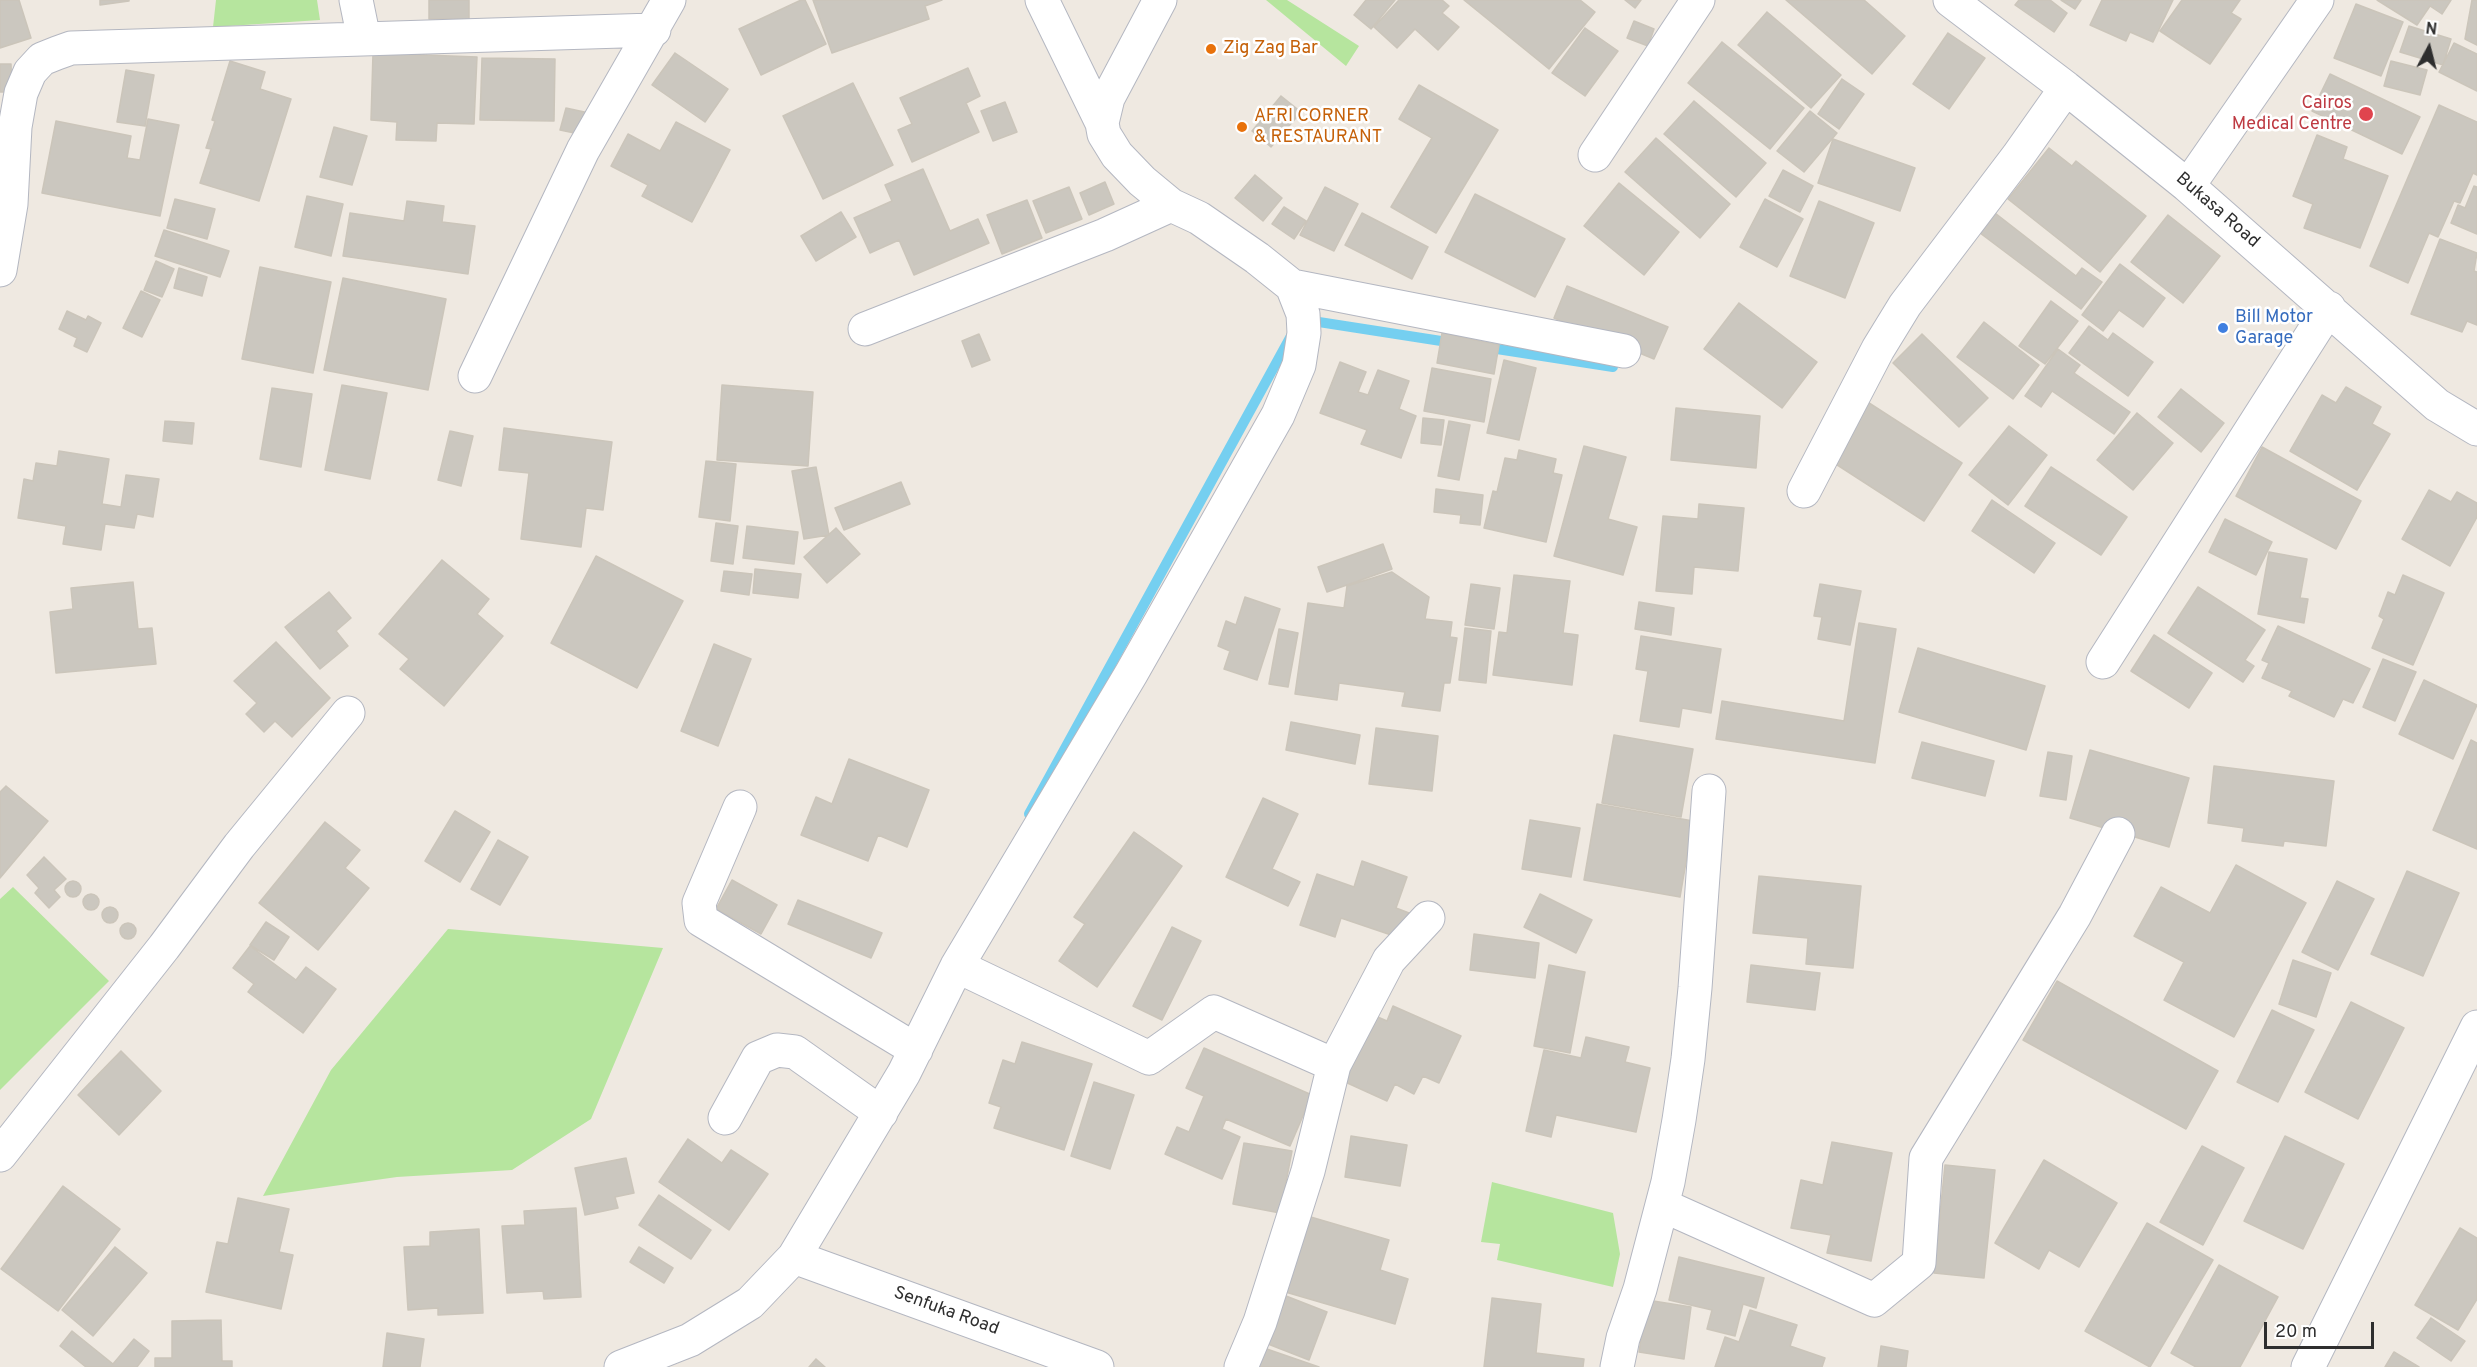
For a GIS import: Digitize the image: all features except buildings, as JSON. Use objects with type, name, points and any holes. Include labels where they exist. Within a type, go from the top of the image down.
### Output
[{"type":"street","points":[[356,0],[364,39]]},
{"type":"street","points":[[475,376],[583,150],[654,30],[669,0]]},
{"type":"street","points":[[1042,0],[1102,123],[1109,145],[1117,155],[1142,181],[1171,205],[1199,218],[1257,258],[1292,286],[1624,351]]},
{"type":"street","points":[[1102,123],[1115,82],[1160,0]]},
{"type":"street","points":[[1595,155],[1698,0]]},
{"type":"street","name":"Bukasa Road","points":[[1950,0],[2066,88],[2188,186],[2437,405],[2477,429]]},
{"type":"street","points":[[2188,186],[2317,0]]},
{"type":"street","points":[[0,270],[10,204],[15,127],[21,93],[30,72],[42,59],[71,48],[654,30]]},
{"type":"street","points":[[1804,491],[1878,350],[1905,305],[2066,88]]},
{"type":"street","points":[[865,329],[1105,235],[1171,205]]},
{"type":"street","points":[[621,1367],[690,1340],[750,1303],[794,1257],[881,1113],[916,1050],[957,966],[1131,674],[1278,415],[1299,365],[1304,333],[1303,314],[1292,286]]},
{"type":"street","points":[[2103,662],[2329,308]]},
{"type":"street","points":[[0,1155],[164,947],[239,846],[348,713]]},
{"type":"street","points":[[1617,1367],[1623,1338],[1640,1289],[1668,1182],[1688,1059],[1709,791]]},
{"type":"street","points":[[740,807],[699,903],[701,920],[916,1050]]},
{"type":"street","points":[[1662,1205],[1874,1300],[1919,1263],[1926,1158],[2075,915],[2118,834]]},
{"type":"street","points":[[1240,1367],[1260,1322],[1308,1171],[1334,1065],[1389,960],[1428,918]]},
{"type":"street","points":[[957,966],[1149,1058],[1214,1012],[1334,1065]]},
{"type":"street","points":[[2308,1367],[2477,1027]]},
{"type":"street","points":[[725,1118],[758,1058],[777,1050],[795,1052],[881,1113]]},
{"type":"street","name":"Senfuka Road","points":[[794,1257],[1024,1355],[1097,1367]]},
{"type":"green space","points":[[216,0],[317,0],[320,20],[213,27]]},
{"type":"green space","points":[[1266,0],[1287,0],[1359,46],[1346,66]]},
{"type":"green space","points":[[13,887],[109,981],[0,1090],[0,899]]},
{"type":"green space","points":[[448,929],[663,948],[591,1119],[512,1170],[397,1177],[263,1196],[331,1070]]},
{"type":"green space","points":[[1492,1182],[1613,1213],[1620,1254],[1613,1287],[1497,1260],[1500,1244],[1481,1242]]},
{"type":"waterway","points":[[1306,320],[1454,343]]},
{"type":"waterway","points":[[1029,814],[1291,336]]},
{"type":"waterway","points":[[1484,347],[1613,367]]},
{"type":"place","name":"Zig Zag Bar","points":[[1211,49]]},
{"type":"place","name":"Cairos Medical Centre","points":[[2366,114]]},
{"type":"place","name":"AFRI CORNER & RESTAURANT","points":[[1242,127]]},
{"type":"place","name":"Bill Motor Garage","points":[[2223,328]]}]
